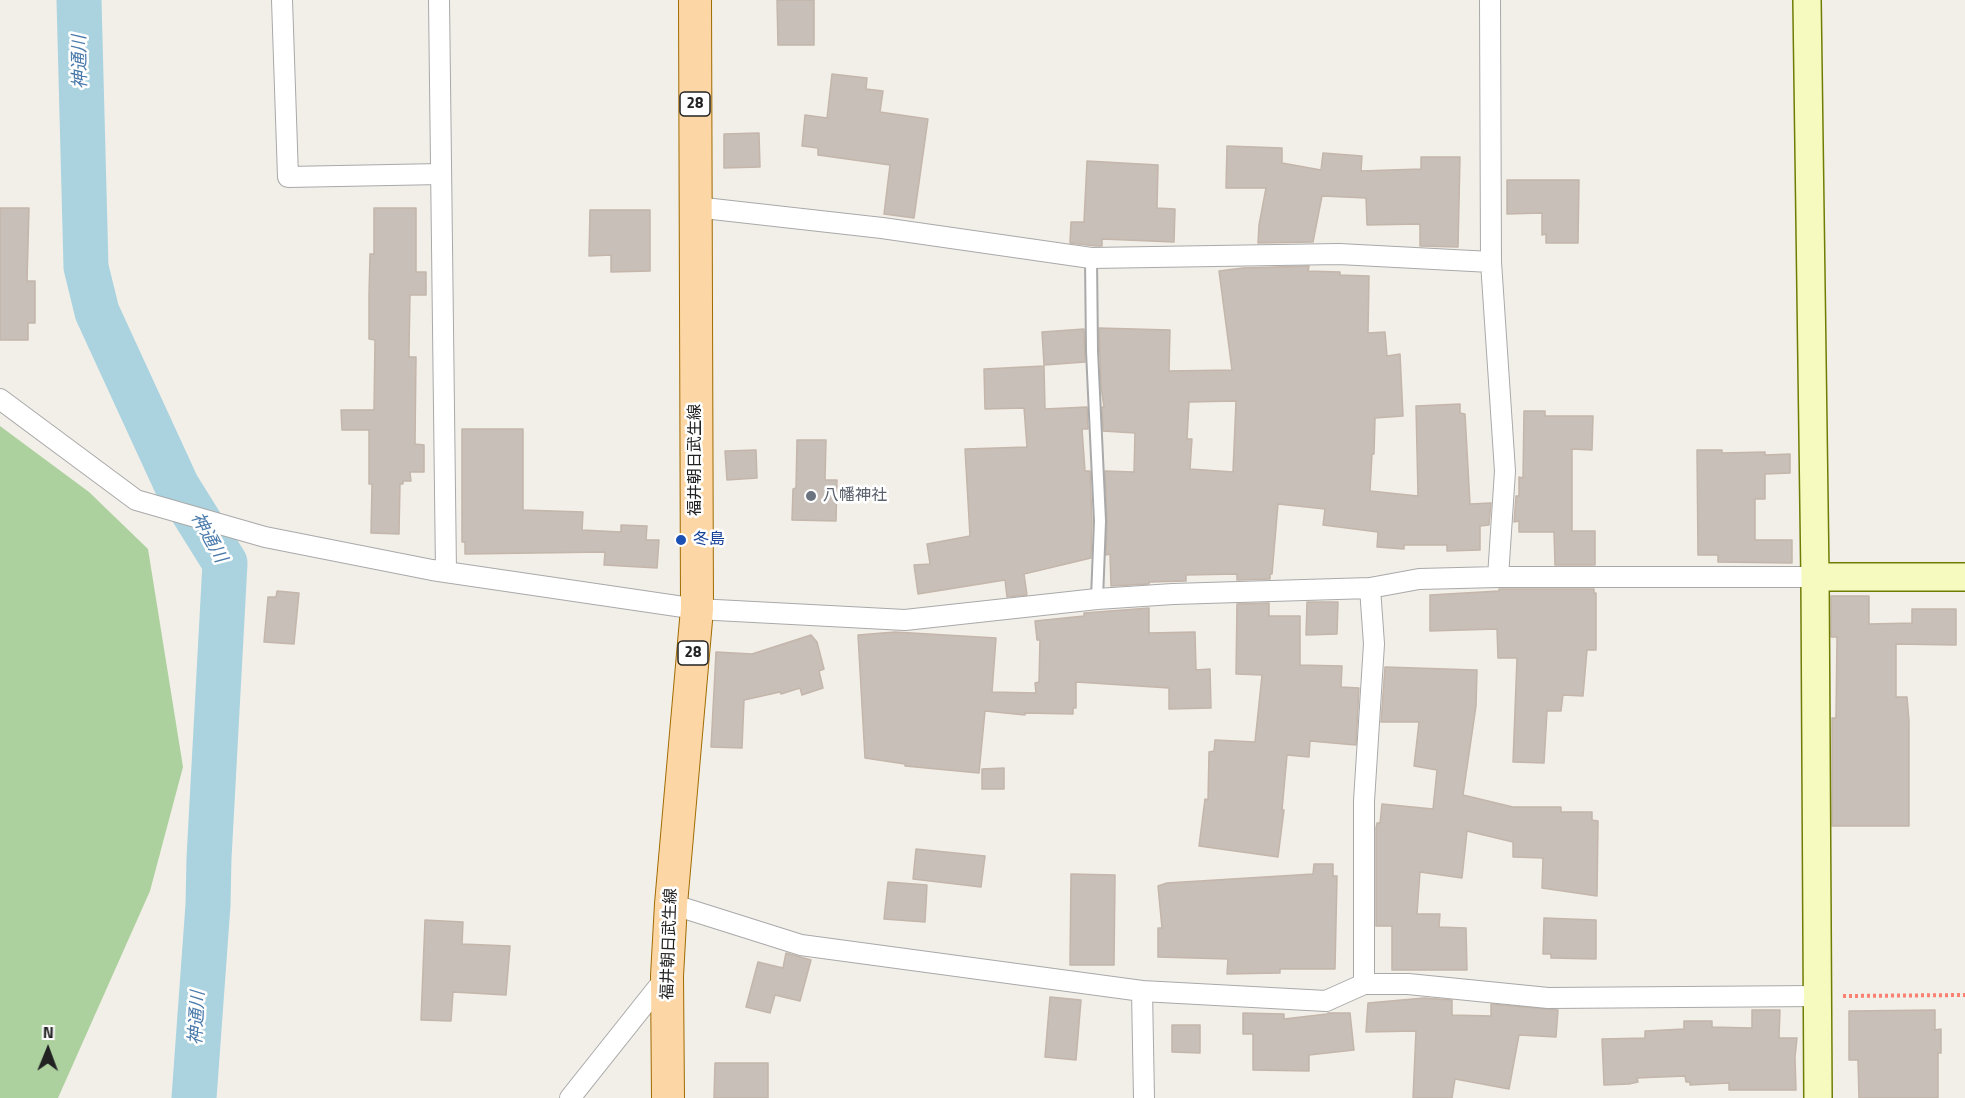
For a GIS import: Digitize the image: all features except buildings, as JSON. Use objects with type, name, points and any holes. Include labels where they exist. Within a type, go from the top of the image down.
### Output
[{"type":"main road","name":"福井朝日武生線","points":[[668,1098],[668,976],[671,904],[697,609],[695,0]]},
{"type":"street","points":[[282,0],[288,177],[441,174]]},
{"type":"street","points":[[439,0],[446,572]]},
{"type":"street","points":[[1490,0],[1491,262],[1505,471],[1498,577]]},
{"type":"street","points":[[1807,0],[1815,577],[1818,1098]]},
{"type":"street","points":[[695,207],[882,228],[1091,258],[1339,254],[1491,262]]},
{"type":"street","points":[[0,399],[136,500],[265,537],[446,572],[697,609],[905,620],[1097,599],[1173,594],[1370,588],[1419,579],[1965,577]]},
{"type":"street","points":[[1364,984],[1364,801],[1374,644],[1370,588]]},
{"type":"street","points":[[671,904],[801,945],[1142,992],[1326,1000],[1364,984],[1408,984],[1548,998],[1817,996]]},
{"type":"street","points":[[570,1098],[668,976]]},
{"type":"street","points":[[1142,992],[1144,1098]]},
{"type":"lane","points":[[1091,258],[1092,351],[1100,520],[1097,599]]},
{"type":"path","points":[[1817,996],[1965,995]]},
{"type":"green space","points":[[0,426],[89,492],[148,549],[183,767],[150,891],[58,1098],[0,1098]]},
{"type":"waterway","name":"神通川","points":[[79,0],[86,267],[97,312],[177,486],[225,563],[208,905],[194,1098]]},
{"type":"place","name":"八幡神社","points":[[811,496]]},
{"type":"place","name":"冬島","points":[[681,540]]}]
